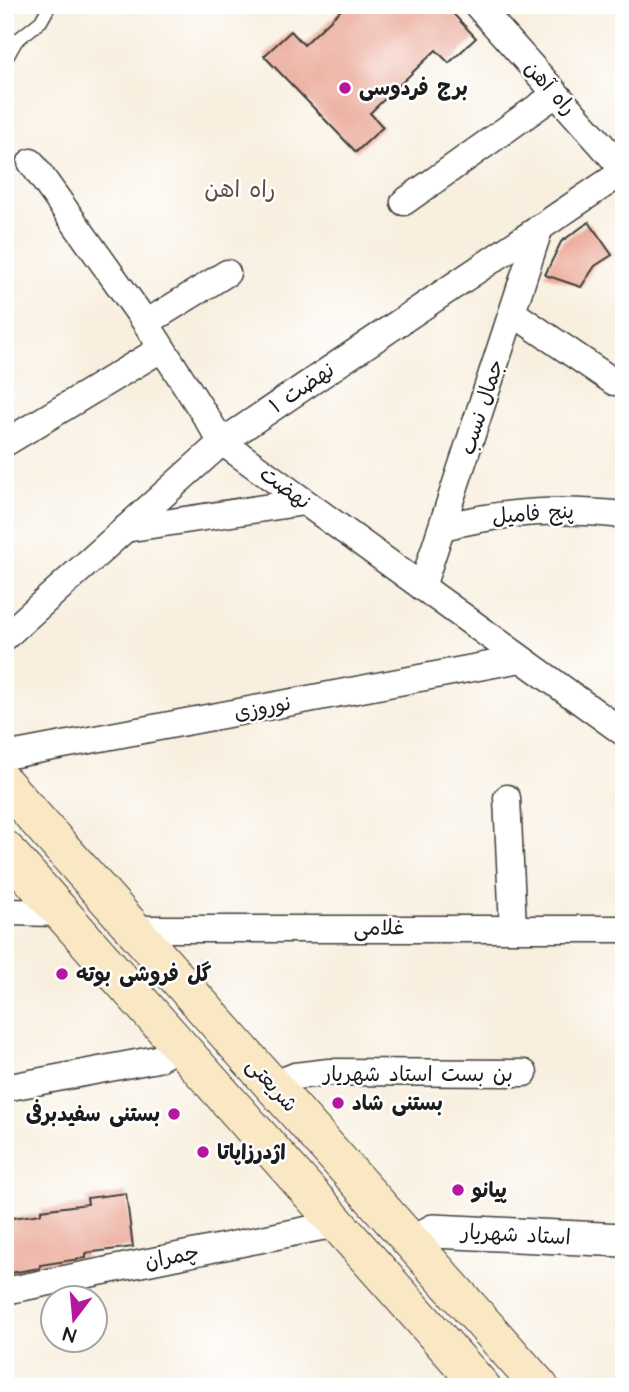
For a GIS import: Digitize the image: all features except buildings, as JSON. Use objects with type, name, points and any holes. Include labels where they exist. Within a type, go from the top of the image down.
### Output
[{"type":"main road","name":"شریعتی","points":[[5,784],[540,1387]]},
{"type":"main road","name":"شریعتی","points":[[5,849],[482,1387]]},
{"type":"street","name":"راه آهن","points":[[477,5],[624,170]]},
{"type":"street","points":[[404,202],[556,94]]},
{"type":"street","name":"نهضت","points":[[31,162],[146,323],[222,442],[624,733]]},
{"type":"street","name":"نهضت ۱","points":[[5,638],[222,442],[624,170]]},
{"type":"street","name":"جمال نسب","points":[[422,587],[540,227]]},
{"type":"street","points":[[146,323],[228,273]]},
{"type":"street","points":[[513,313],[614,382]]},
{"type":"street","points":[[5,443],[161,349]]},
{"type":"street","points":[[125,529],[304,502]]},
{"type":"street","name":"پنج فامیل","points":[[443,527],[492,515],[577,510],[624,515]]},
{"type":"street","name":"نوروزی","points":[[5,756],[521,659]]},
{"type":"street","points":[[507,798],[513,927]]},
{"type":"street","points":[[5,912],[61,913]]},
{"type":"street","name":"غلامی","points":[[134,929],[624,929]]},
{"type":"street","points":[[5,1088],[157,1059],[180,1046]]},
{"type":"street","name":"بن بست استاد شهریار","points":[[272,1085],[295,1076],[329,1072],[524,1073]]},
{"type":"street","name":"چمران","points":[[5,1291],[321,1227],[340,1226]]},
{"type":"street","name":"استاد شهریار","points":[[413,1244],[433,1231],[624,1240]]},
{"type":"lane","points":[[5,61],[11,38],[41,21],[50,5]]},
{"type":"place","name":"برج فردوسی","points":[[345,88]]},
{"type":"place","name":"گل فروشی بوته","points":[[62,974]]},
{"type":"place","name":"بستنی شاد","points":[[338,1103]]},
{"type":"place","name":"بستنی سفیدبرفی","points":[[174,1114]]},
{"type":"place","name":"اژدرزاپاتا","points":[[203,1152]]},
{"type":"place","name":"پیانو","points":[[458,1190]]},
{"type":"district","name":"راه اهن","points":[[240,190]]}]
